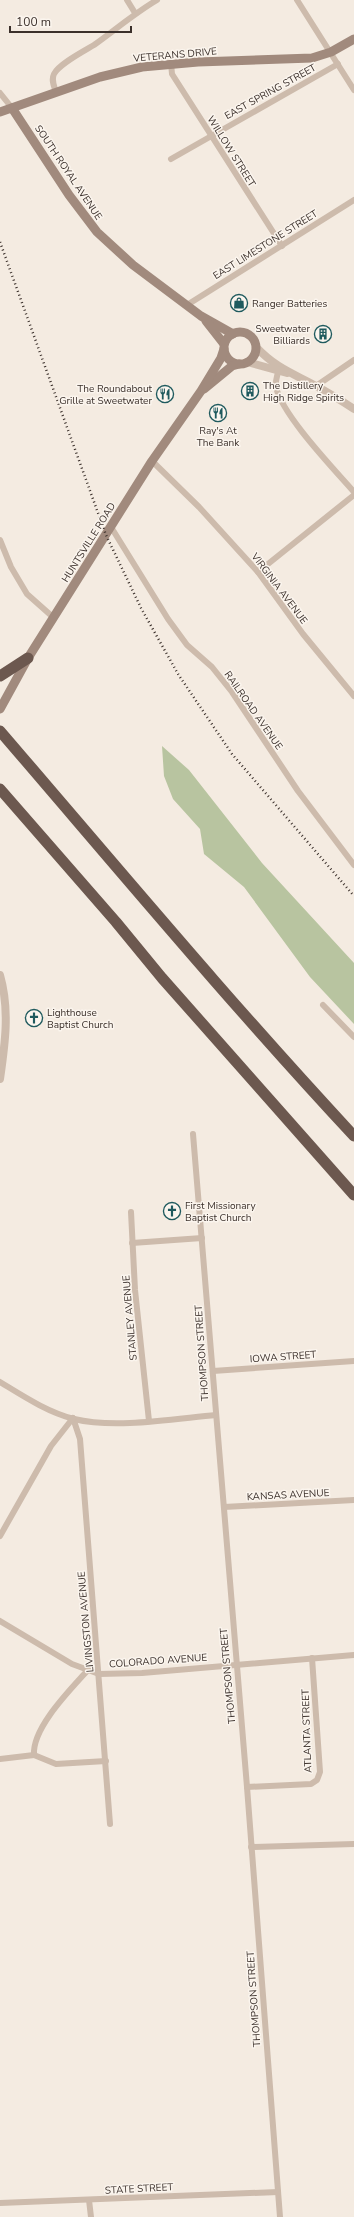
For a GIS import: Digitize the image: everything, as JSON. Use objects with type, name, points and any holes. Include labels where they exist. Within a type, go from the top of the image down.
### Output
[{"type":"highway","points":[[0,676],[28,658]]},
{"type":"highway","points":[[0,732],[286,1064],[354,1136]]},
{"type":"highway","points":[[0,789],[116,922],[162,978],[354,1195]]},
{"type":"highway","points":[[0,801],[20,811]]},
{"type":"main road","name":"VETERANS DRIVE","points":[[0,112],[127,69],[171,63],[312,58],[330,52],[354,39]]},
{"type":"main road","name":"SOUTH ROYAL AVENUE","points":[[12,108],[68,195],[96,232],[133,265],[201,316],[233,334]]},
{"type":"main road","name":"SOUTH ROYAL AVENUE","points":[[201,316],[224,347]]},
{"type":"main road","points":[[242,332],[250,336],[256,348],[254,356],[243,363],[227,358],[224,347],[233,334],[242,332]]},
{"type":"main road","name":"HUNTSVILLE ROAD","points":[[0,709],[28,658],[152,461],[201,391],[221,358],[224,347]]},
{"type":"main road","name":"HUNTSVILLE ROAD","points":[[201,391],[232,366],[243,363]]},
{"type":"street","points":[[127,0],[135,13]]},
{"type":"street","points":[[56,92],[53,82],[54,74],[61,67],[96,44],[135,13],[157,0]]},
{"type":"street","points":[[297,0],[354,90]]},
{"type":"street","name":"WILLOW STREET","points":[[171,63],[172,74],[282,246]]},
{"type":"street","name":"EAST SPRING STREET","points":[[171,159],[338,64]]},
{"type":"street","name":"SOUTH ROYAL AVENUE","points":[[0,93],[12,108]]},
{"type":"street","name":"EAST LIMESTONE STREET","points":[[187,305],[354,200]]},
{"type":"street","points":[[256,348],[266,358],[288,373],[316,386],[354,409]]},
{"type":"street","points":[[316,386],[354,360]]},
{"type":"street","points":[[243,363],[288,373]]},
{"type":"street","points":[[258,572],[354,493],[305,435],[289,412],[276,388],[278,372]]},
{"type":"street","name":"VIRGINIA AVENUE","points":[[152,461],[199,507],[258,572],[303,634],[354,696]]},
{"type":"street","name":"RAILROAD AVENUE","points":[[111,527],[168,620],[187,645],[212,667],[232,692],[298,791],[354,865]]},
{"type":"street","points":[[0,540],[11,567],[27,594],[54,618]]},
{"type":"street","points":[[0,975],[5,1002],[6,1021],[0,1079]]},
{"type":"street","points":[[323,1005],[354,1037]]},
{"type":"street","name":"THOMPSON STREET","points":[[193,1134],[247,1787],[280,2217]]},
{"type":"street","name":"STANLEY AVENUE","points":[[130,1212],[149,1421]]},
{"type":"street","points":[[132,1243],[202,1238]]},
{"type":"street","name":"IOWA STREET","points":[[213,1372],[354,1361]]},
{"type":"street","points":[[0,1382],[39,1404],[73,1418],[98,1422],[149,1421],[216,1415]]},
{"type":"street","points":[[0,1536],[51,1446],[73,1418]]},
{"type":"street","name":"LIVINGSTON AVENUE","points":[[73,1418],[80,1438],[110,1824]]},
{"type":"street","name":"KANSAS AVENUE","points":[[224,1507],[354,1500]]},
{"type":"street","name":"COLORADO AVENUE","points":[[0,1621],[87,1671],[99,1674],[142,1673],[354,1655]]},
{"type":"street","name":"ATLANTA STREET","points":[[247,1787],[311,1784],[317,1780],[320,1772],[312,1658]]},
{"type":"street","points":[[34,1755],[35,1741],[53,1711],[87,1671]]},
{"type":"street","points":[[0,1759],[34,1755],[56,1764],[106,1761]]},
{"type":"street","points":[[251,1847],[354,1844]]},
{"type":"street","name":"STATE STREET","points":[[0,2202],[89,2200],[278,2192]]},
{"type":"street","points":[[89,2200],[91,2217]]},
{"type":"green space","points":[[162,746],[189,770],[262,863],[354,963],[354,1024],[310,977],[244,887],[204,854],[200,829],[173,799],[164,776]]},
{"type":"railway","points":[[0,242],[106,535],[141,608],[178,674],[232,754],[354,896]]},
{"type":"place","name":"Ranger Batteries","points":[[239,303]]},
{"type":"place","name":"Sweetwater Billiards","points":[[323,334]]},
{"type":"place","name":"The Distillery High Ridge Spirits","points":[[250,391]]},
{"type":"place","name":"The Roundabout Grille at Sweetwater","points":[[165,394]]},
{"type":"place","name":"Ray's At The Bank","points":[[218,413]]},
{"type":"place","name":"Lighthouse Baptist Church","points":[[34,1018]]},
{"type":"place","name":"First Missionary Baptist Church","points":[[172,1211]]}]
